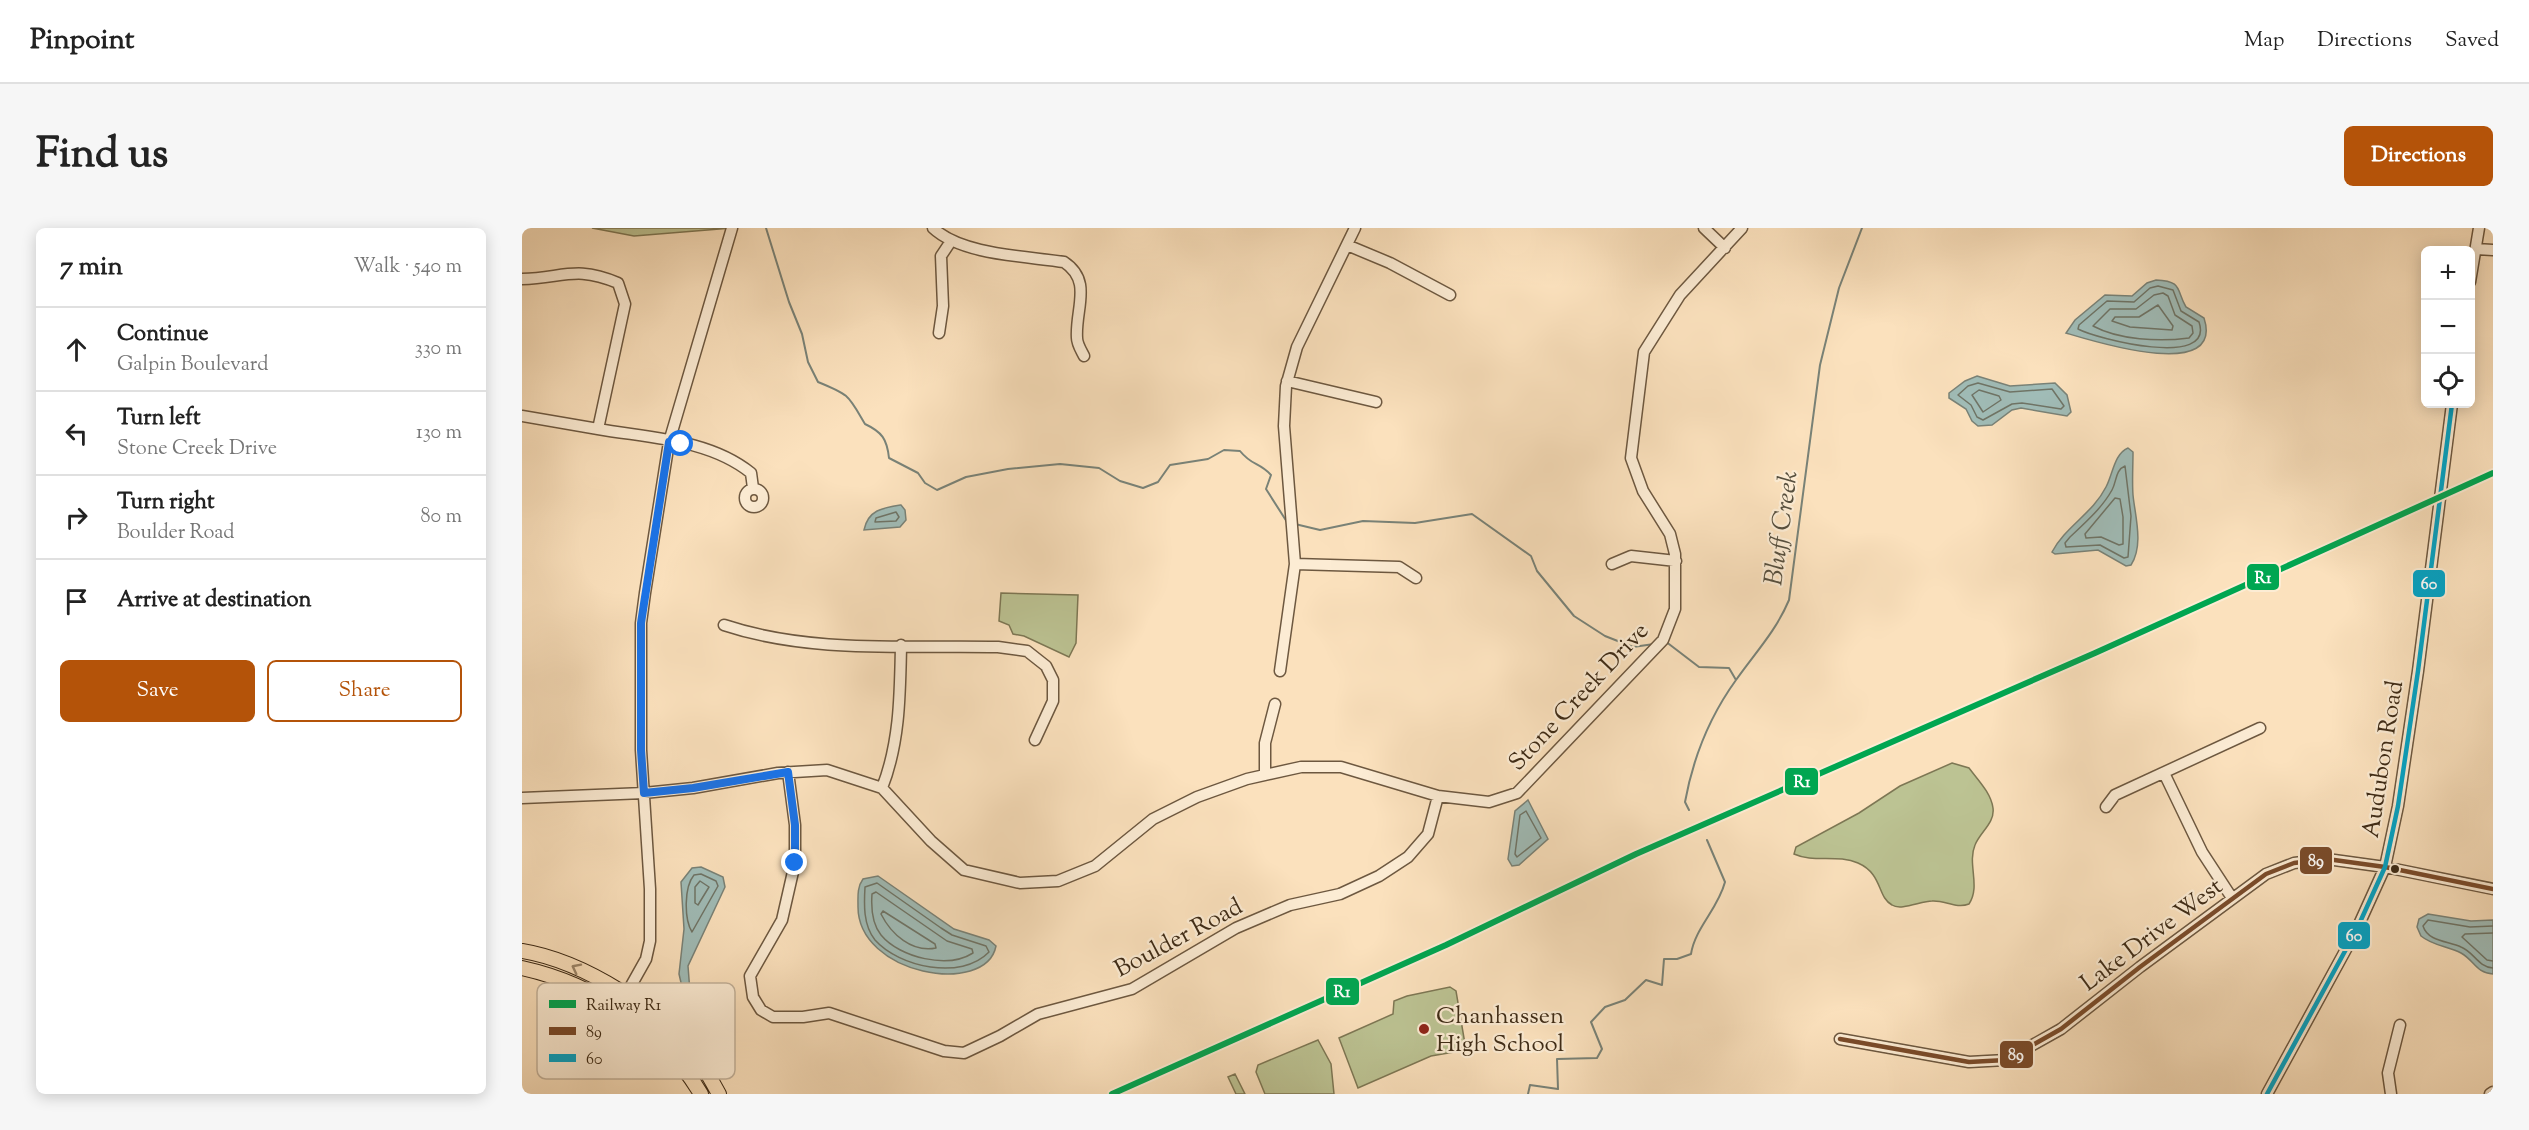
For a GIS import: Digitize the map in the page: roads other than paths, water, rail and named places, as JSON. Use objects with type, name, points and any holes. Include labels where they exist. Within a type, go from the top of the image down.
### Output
[{"type":"main road","points":[[522,951],[562,961],[605,983]]},
{"type":"main road","points":[[522,968],[572,983]]},
{"type":"main road","points":[[689,1079],[701,1094]]},
{"type":"main road","points":[[710,1079],[719,1094]]},
{"type":"street","points":[[633,983],[646,959],[650,941],[650,889],[641,750],[641,623],[669,442],[732,228]]},
{"type":"street","points":[[933,228],[951,241],[970,248],[1064,262],[1076,270],[1081,283],[1077,340],[1084,356]]},
{"type":"street","points":[[1280,671],[1295,564],[1284,426],[1287,381],[1297,348],[1355,228]]},
{"type":"street","points":[[1704,228],[1725,248]]},
{"type":"street","name":"Stone Creek Drive","points":[[522,798],[644,793],[693,788],[788,772],[827,770],[882,788],[931,841],[964,870],[1020,883],[1058,881],[1095,866],[1153,819],[1197,797],[1265,775],[1301,767],[1341,768],[1438,796],[1489,802],[1517,793],[1663,640],[1675,609],[1676,561],[1670,534],[1643,491],[1631,458],[1644,352],[1680,295],[1742,228]]},
{"type":"street","points":[[2475,254],[2479,228]]},
{"type":"street","points":[[939,333],[943,306],[941,256],[951,241]]},
{"type":"street","points":[[1347,245],[1390,263],[1450,295]]},
{"type":"street","points":[[2476,249],[2493,250]]},
{"type":"street","points":[[522,279],[572,272],[600,276],[618,283],[625,304],[598,429]]},
{"type":"street","points":[[1287,381],[1376,402]]},
{"type":"street","name":"Audubon Road","points":[[2266,1094],[2356,931],[2385,867],[2412,708],[2452,408]]},
{"type":"street","points":[[522,416],[715,451],[734,459],[751,473],[753,488]]},
{"type":"street","points":[[1612,564],[1631,556],[1676,561]]},
{"type":"street","points":[[1295,564],[1400,567],[1416,578]]},
{"type":"street","points":[[724,625],[759,637],[817,644],[998,647],[1027,651],[1046,666],[1053,680],[1053,701],[1035,740]]},
{"type":"street","points":[[882,788],[891,766],[896,740],[901,645]]},
{"type":"street","points":[[1265,775],[1265,743],[1275,704]]},
{"type":"street","points":[[2106,807],[2115,795],[2260,728]]},
{"type":"street","name":"Boulder Road","points":[[788,772],[795,825],[795,863],[782,920],[750,976],[753,997],[761,1010],[773,1017],[803,1017],[829,1013],[944,1051],[964,1053],[1038,1014],[1132,989],[1236,928],[1279,909],[1340,894],[1379,876],[1408,857],[1428,834],[1438,796]]},
{"type":"street","points":[[2164,773],[2202,852],[2232,898]]},
{"type":"street","name":"Lake Drive West","points":[[1840,1039],[1969,1062],[2006,1059],[2061,1029],[2265,874],[2294,863],[2327,859],[2385,867],[2493,888]]},
{"type":"street","points":[[2391,1094],[2388,1073],[2400,1025]]},
{"type":"water","points":[[2156,280],[2171,282],[2175,285],[2186,307],[2204,318],[2205,338],[2195,349],[2177,353],[2153,353],[2127,349],[2066,333],[2075,320],[2105,295],[2132,296],[2147,283]]},
{"type":"water","points":[[1977,376],[2010,386],[2055,383],[2067,395],[2071,412],[2067,416],[2021,408],[2012,410],[1992,425],[1978,426],[1972,421],[1966,409],[1949,398],[1949,393],[1965,381]]},
{"type":"water","points":[[2128,448],[2133,452],[2133,495],[2138,540],[2131,565],[2126,566],[2098,550],[2055,554],[2052,552],[2064,535],[2094,505],[2108,482],[2117,460]]},
{"type":"water","points":[[901,505],[905,510],[906,520],[900,527],[864,530],[872,514],[882,509]]},
{"type":"water","points":[[1528,800],[1548,839],[1519,865],[1512,866],[1508,859],[1515,811]]},
{"type":"water","points":[[701,867],[723,877],[725,887],[688,966],[689,983],[681,983],[679,974],[684,929],[681,882],[692,868]]},
{"type":"water","points":[[878,876],[954,929],[989,940],[996,946],[987,962],[970,971],[948,974],[923,971],[899,962],[878,949],[863,930],[858,899],[863,879]]},
{"type":"water","points":[[2428,914],[2471,921],[2493,920],[2493,974],[2479,969],[2461,953],[2430,942],[2421,936],[2417,927],[2419,919]]},
{"type":"waterway","points":[[766,228],[789,302],[802,334],[808,362],[818,382],[847,397],[865,424],[883,437],[889,458],[918,473],[925,483],[937,490],[966,477],[1008,469],[1060,464],[1099,468],[1120,481],[1143,488],[1158,482],[1170,465],[1208,459],[1224,450],[1240,451],[1271,475],[1266,489],[1287,522]]},
{"type":"waterway","name":"Bluff Creek","points":[[1689,810],[1685,802],[1688,786],[1704,738],[1718,708],[1772,632],[1789,600],[1820,365],[1839,288],[1862,228]]},
{"type":"waterway","points":[[1295,524],[1320,530],[1363,521],[1415,523],[1472,514],[1531,556],[1537,571],[1574,616],[1605,636],[1633,647],[1654,644]]},
{"type":"waterway","points":[[1665,641],[1699,667],[1729,668],[1736,680]]},
{"type":"waterway","name":"Bluff Creek","points":[[1528,1094],[1530,1085],[1558,1089],[1557,1059],[1597,1058],[1602,1049],[1591,1022],[1605,1007],[1625,1000],[1646,980],[1662,985],[1664,959],[1677,959],[1691,954],[1697,936],[1722,892],[1725,882],[1707,840]]},
{"type":"rail line","name":"R1","points":[[1112,1094],[1446,945],[1636,854],[2095,653],[2493,473]]},
{"type":"place","name":"Chanhassen High School","points":[[1424,1029]]}]
